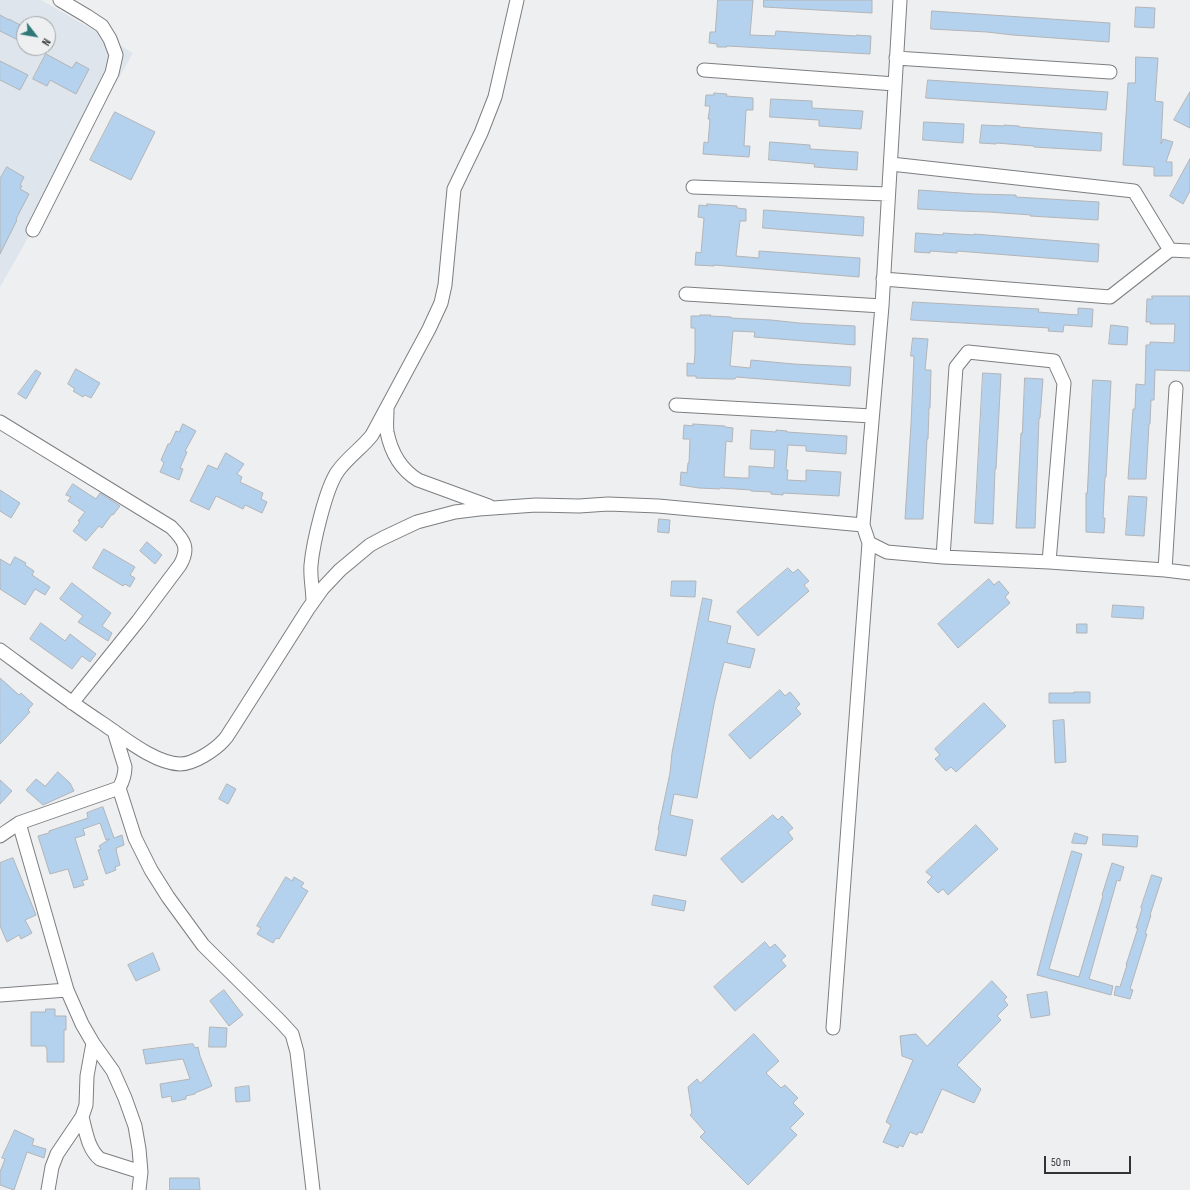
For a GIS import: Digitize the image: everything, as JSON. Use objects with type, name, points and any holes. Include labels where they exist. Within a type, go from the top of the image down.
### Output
[{"type":"street","points":[[33,230],[112,73],[116,55],[110,39],[102,26],[75,4],[60,0]]},
{"type":"street","points":[[314,602],[311,566],[313,550],[331,482],[348,459],[367,443],[372,435],[429,329],[441,303],[445,285],[454,189],[481,133],[495,97],[517,0]]},
{"type":"street","points":[[833,1028],[869,543],[862,525],[882,306],[900,0]]},
{"type":"street","points":[[896,58],[1110,72]]},
{"type":"street","points":[[704,70],[895,84]]},
{"type":"street","points":[[891,164],[1134,191],[1170,250]]},
{"type":"street","points":[[693,187],[888,194]]},
{"type":"street","points":[[883,279],[1110,297],[1170,250],[1190,251]]},
{"type":"street","points":[[686,294],[882,306]]},
{"type":"street","points":[[943,557],[956,367],[968,352],[1054,361],[1064,383],[1049,562]]},
{"type":"street","points":[[1165,570],[1176,388]]},
{"type":"street","points":[[387,406],[387,431],[394,456],[402,468],[418,480],[493,508]]},
{"type":"street","points":[[676,406],[872,416]]},
{"type":"street","points":[[0,422],[172,528],[181,536],[186,551],[185,557],[180,565],[138,622],[72,703]]},
{"type":"street","points":[[0,650],[72,703],[134,745],[157,759],[181,764],[191,762],[205,755],[224,740],[323,588],[340,570],[370,545],[397,531],[423,521],[455,512],[493,508],[536,505],[579,506],[608,504],[658,506],[862,525]]},
{"type":"street","points":[[869,543],[887,552],[943,557],[1049,562],[1165,570],[1190,573]]},
{"type":"street","points":[[0,836],[19,823],[119,788],[123,782],[125,767],[114,731]]},
{"type":"street","points":[[119,788],[136,838],[151,870],[168,897],[203,945],[280,1020],[292,1034],[297,1052],[313,1190]]},
{"type":"street","points":[[19,823],[67,990],[82,1024],[93,1043],[113,1071],[135,1126],[141,1172],[139,1190]]},
{"type":"street","points":[[0,995],[67,990]]},
{"type":"street","points":[[48,1190],[52,1167],[57,1154],[82,1117],[86,1105],[87,1076],[93,1043]]},
{"type":"street","points":[[82,1117],[92,1150],[100,1159],[141,1172]]},
{"type":"shaded area","points":[[0,0],[41,0],[133,53],[0,287]]},
{"type":"building","points":[[718,0],[753,0],[750,35],[775,36],[776,31],[871,36],[870,54],[727,46],[717,47],[717,44],[709,43],[710,32],[715,32]]},
{"type":"building","points":[[764,0],[872,0],[872,13],[764,7]]},
{"type":"building","points":[[1136,7],[1155,8],[1154,28],[1135,27]]},
{"type":"building","points":[[932,11],[1110,23],[1109,42],[931,29]]},
{"type":"building","points":[[0,15],[16,23],[16,39],[0,31]]},
{"type":"building","points":[[45,56],[50,56],[72,68],[76,62],[89,69],[76,94],[50,80],[47,86],[33,79]]},
{"type":"building","points":[[1136,57],[1158,58],[1155,101],[1163,102],[1161,144],[1163,139],[1173,142],[1166,162],[1172,162],[1172,176],[1154,176],[1154,167],[1123,165],[1128,83],[1135,83]]},
{"type":"building","points":[[0,61],[28,75],[20,90],[0,80]]},
{"type":"building","points":[[928,80],[1108,92],[1106,110],[926,98]]},
{"type":"building","points":[[1190,92],[1190,128],[1174,120]]},
{"type":"building","points":[[714,93],[727,94],[726,96],[753,98],[753,110],[746,110],[744,146],[750,146],[749,157],[703,154],[704,142],[708,143],[710,119],[708,119],[710,106],[705,106],[706,95],[714,95]]},
{"type":"building","points":[[771,99],[812,101],[812,108],[863,111],[861,129],[819,126],[819,120],[770,117]]},
{"type":"building","points":[[115,112],[155,132],[131,180],[90,160]]},
{"type":"building","points":[[924,122],[964,124],[963,143],[923,140]]},
{"type":"building","points":[[982,125],[1019,126],[1102,133],[1101,151],[980,143]]},
{"type":"building","points":[[770,142],[810,145],[810,149],[858,152],[857,170],[814,167],[815,164],[769,160]]},
{"type":"building","points":[[1190,159],[1190,191],[1183,204],[1170,196]]},
{"type":"building","points":[[7,167],[24,177],[20,185],[22,186],[20,189],[29,194],[0,254],[0,179]]},
{"type":"building","points":[[919,190],[1016,195],[1016,197],[1099,202],[1098,220],[989,212],[918,209]]},
{"type":"building","points":[[707,204],[737,206],[737,208],[746,209],[746,221],[740,221],[736,256],[759,258],[759,251],[860,258],[859,277],[714,265],[695,265],[696,252],[701,253],[704,218],[698,217],[699,205],[707,206]]},
{"type":"building","points":[[764,210],[864,217],[863,236],[763,228]]},
{"type":"building","points":[[916,233],[943,235],[943,233],[974,234],[1099,244],[1098,262],[957,251],[957,253],[930,251],[930,253],[915,252]]},
{"type":"building","points":[[1152,296],[1190,296],[1190,371],[1155,370],[1154,400],[1151,400],[1149,424],[1146,479],[1128,479],[1136,384],[1145,385],[1146,345],[1150,345],[1150,342],[1174,343],[1175,324],[1150,324],[1151,322],[1146,322],[1147,299],[1152,299]]},
{"type":"building","points":[[913,302],[1039,309],[1038,312],[1078,315],[1078,308],[1093,309],[1092,327],[1064,325],[1063,332],[1048,331],[1049,328],[911,320]]},
{"type":"building","points":[[700,315],[855,326],[855,345],[754,337],[755,332],[733,331],[730,366],[750,368],[751,360],[851,367],[850,386],[736,377],[735,379],[727,379],[696,378],[696,376],[687,376],[687,363],[694,364],[695,353],[695,328],[691,328],[691,316]]},
{"type":"building","points":[[1111,325],[1128,327],[1127,345],[1109,344]]},
{"type":"building","points":[[913,338],[928,339],[925,370],[931,370],[923,519],[905,519],[911,424],[914,356],[911,356]]},
{"type":"building","points":[[76,369],[100,383],[91,398],[85,395],[83,397],[73,391],[75,389],[68,384]]},
{"type":"building","points":[[36,370],[41,373],[26,399],[18,394]]},
{"type":"building","points":[[983,373],[1001,374],[993,524],[975,523]]},
{"type":"building","points":[[1025,378],[1043,379],[1039,418],[1035,528],[1016,528]]},
{"type":"building","points":[[1093,380],[1111,381],[1103,518],[1105,518],[1104,533],[1086,532],[1086,493]]},
{"type":"building","points":[[183,424],[196,431],[185,451],[187,452],[180,468],[183,469],[179,480],[160,472],[164,463],[161,460],[168,444],[170,444],[176,431],[179,432]]},
{"type":"building","points":[[693,424],[733,428],[732,442],[726,441],[724,477],[749,478],[749,466],[774,468],[775,450],[750,449],[751,430],[776,432],[776,430],[847,436],[846,454],[806,451],[806,446],[788,445],[786,470],[788,470],[787,480],[806,481],[806,470],[841,472],[839,496],[783,493],[783,495],[751,490],[699,488],[680,485],[681,472],[687,473],[689,463],[690,439],[683,439],[684,425],[693,426]]},
{"type":"building","points":[[226,453],[244,464],[237,474],[242,477],[240,482],[263,493],[261,499],[267,502],[262,513],[245,505],[243,509],[216,496],[209,510],[190,501],[208,465],[217,469]]},
{"type":"building","points":[[73,484],[96,499],[100,493],[120,506],[102,528],[99,526],[86,541],[73,531],[85,512],[68,501],[71,497],[66,495]]},
{"type":"building","points":[[0,490],[20,503],[11,518],[0,511]]},
{"type":"building","points":[[1129,496],[1147,497],[1144,536],[1126,535]]},
{"type":"building","points":[[659,519],[670,520],[669,533],[658,532]]},
{"type":"building","points":[[147,542],[162,555],[155,564],[140,551]]},
{"type":"building","points":[[104,549],[135,567],[130,575],[135,578],[130,587],[125,584],[123,586],[93,568]]},
{"type":"building","points":[[15,557],[26,563],[25,565],[34,571],[32,575],[50,587],[45,595],[35,589],[25,605],[0,589],[0,559],[10,565]]},
{"type":"building","points":[[788,568],[793,573],[798,569],[809,581],[804,585],[809,591],[758,636],[737,612]]},
{"type":"building","points":[[989,579],[994,585],[999,581],[1009,593],[1005,597],[1010,603],[958,648],[938,624]]},
{"type":"building","points":[[672,581],[696,581],[695,597],[671,596]]},
{"type":"building","points":[[72,583],[111,613],[102,626],[112,633],[108,641],[78,622],[83,616],[60,599]]},
{"type":"building","points":[[703,598],[712,600],[708,621],[731,626],[727,643],[755,649],[750,668],[724,662],[714,704],[697,798],[674,794],[670,815],[693,820],[686,856],[655,850],[670,773],[672,753]]},
{"type":"building","points":[[1113,605],[1144,607],[1143,619],[1112,617]]},
{"type":"building","points":[[41,623],[65,641],[70,634],[96,654],[90,662],[82,656],[72,669],[30,639]]},
{"type":"building","points":[[1077,624],[1087,624],[1087,633],[1077,633]]},
{"type":"building","points":[[0,678],[19,695],[21,693],[33,704],[28,710],[30,712],[0,744]]},
{"type":"building","points":[[780,690],[785,696],[790,692],[800,704],[796,708],[801,714],[750,759],[729,735]]},
{"type":"building","points":[[1090,692],[1090,703],[1049,703],[1049,693]]},
{"type":"building","points":[[984,703],[1006,726],[956,772],[951,767],[946,771],[935,759],[940,755],[935,749]]},
{"type":"building","points":[[1064,720],[1066,762],[1055,763],[1053,721]]},
{"type":"building","points":[[58,772],[70,783],[74,791],[43,805],[26,790],[36,779],[45,786]]},
{"type":"building","points":[[0,780],[12,791],[0,804]]},
{"type":"building","points":[[227,784],[236,789],[228,804],[219,799]]},
{"type":"building","points":[[103,807],[114,838],[122,835],[124,845],[116,848],[120,865],[115,867],[116,870],[106,874],[98,850],[101,849],[99,846],[110,839],[106,840],[100,823],[83,829],[85,835],[75,838],[88,879],[82,881],[84,885],[74,888],[68,869],[50,874],[38,836],[88,818],[87,813]]},
{"type":"building","points":[[773,815],[778,820],[782,816],[793,828],[788,832],[793,839],[742,883],[721,859]]},
{"type":"building","points":[[976,825],[998,849],[948,895],[943,889],[938,893],[927,882],[932,877],[926,872]]},
{"type":"building","points":[[1075,833],[1088,837],[1086,844],[1072,843]]},
{"type":"building","points":[[1103,834],[1138,836],[1137,847],[1103,845]]},
{"type":"building","points":[[1072,851],[1082,854],[1049,969],[1079,977],[1112,863],[1124,867],[1120,881],[1117,880],[1089,979],[1113,986],[1111,995],[1037,975]]},
{"type":"building","points":[[13,858],[36,915],[25,920],[32,933],[21,939],[19,935],[7,942],[0,926],[0,863]]},
{"type":"building","points":[[1152,875],[1162,878],[1150,915],[1145,934],[1147,934],[1130,989],[1133,990],[1130,999],[1114,995],[1116,986],[1120,987],[1127,965],[1138,928],[1136,928],[1142,909],[1141,908]]},
{"type":"building","points":[[286,877],[292,881],[294,877],[304,883],[301,887],[308,891],[279,939],[276,938],[273,943],[257,934],[261,928],[257,926]]},
{"type":"building","points":[[654,895],[686,901],[684,911],[652,905]]},
{"type":"building","points":[[765,942],[770,948],[775,944],[786,956],[781,960],[786,966],[735,1011],[714,987]]},
{"type":"building","points":[[153,953],[160,970],[136,981],[128,965]]},
{"type":"building","points":[[992,981],[1007,997],[1004,1000],[1008,1005],[997,1016],[1001,1020],[957,1065],[981,1089],[974,1103],[942,1089],[922,1133],[919,1132],[917,1135],[910,1132],[903,1147],[899,1145],[898,1148],[883,1142],[891,1125],[886,1122],[913,1060],[902,1056],[900,1036],[916,1034],[927,1046]]},
{"type":"building","points":[[224,990],[243,1015],[229,1026],[210,1001]]},
{"type":"building","points":[[1047,992],[1050,1015],[1031,1018],[1027,995]]},
{"type":"building","points":[[46,1009],[55,1009],[55,1016],[66,1016],[66,1030],[64,1030],[64,1062],[47,1062],[46,1046],[31,1046],[31,1012],[45,1012]]},
{"type":"building","points":[[210,1027],[227,1028],[226,1047],[209,1047]]},
{"type":"building","points":[[754,1034],[779,1061],[766,1073],[781,1088],[785,1085],[798,1098],[793,1103],[804,1114],[790,1128],[797,1135],[748,1185],[700,1137],[705,1132],[690,1115],[692,1113],[688,1087],[697,1079],[700,1083]]},
{"type":"building","points":[[193,1044],[195,1048],[198,1047],[212,1086],[195,1094],[186,1096],[186,1099],[172,1102],[171,1096],[162,1098],[160,1084],[190,1079],[183,1059],[146,1064],[143,1050]]},
{"type":"building","points":[[249,1086],[250,1101],[236,1102],[235,1088]]},
{"type":"building","points":[[15,1130],[34,1139],[32,1145],[46,1149],[44,1158],[27,1152],[14,1190],[0,1185],[0,1172],[5,1159],[2,1158]]},
{"type":"building","points":[[170,1178],[199,1178],[200,1190],[170,1190]]}]
